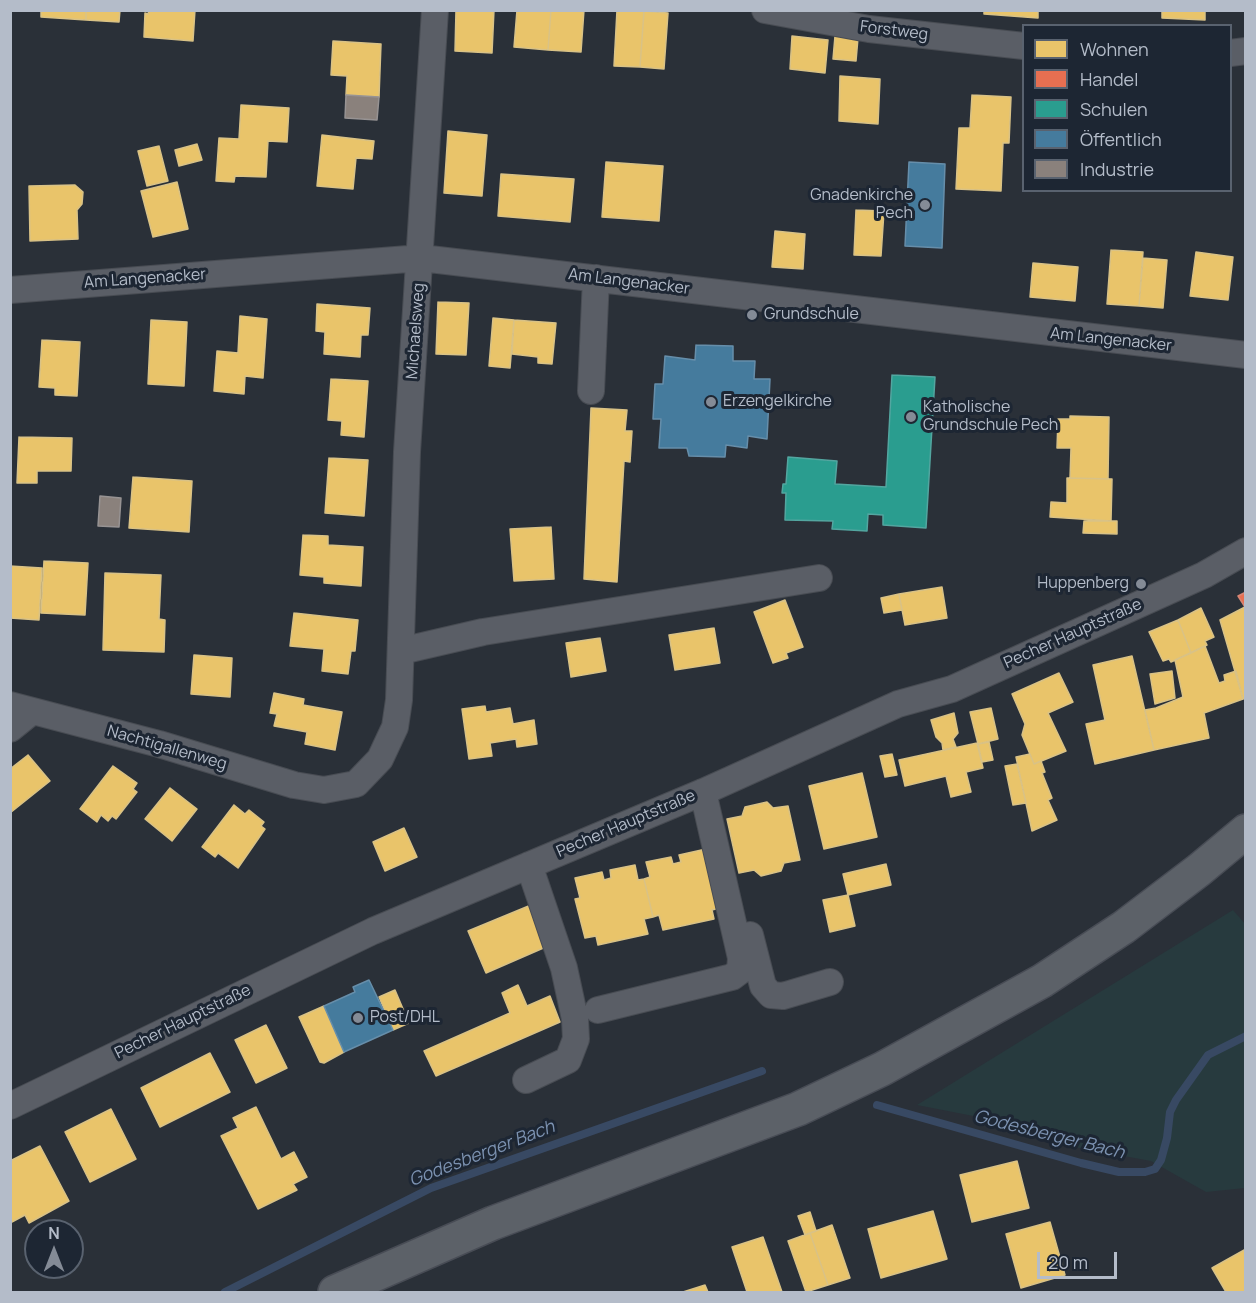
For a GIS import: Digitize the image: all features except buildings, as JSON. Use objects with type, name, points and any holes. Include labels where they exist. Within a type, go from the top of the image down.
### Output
[{"type":"main road","points":[[335,1293],[493,1223],[798,1109],[958,1030],[1051,975],[1124,927],[1199,870],[1245,831]]},
{"type":"street","name":"Michaelsweg","points":[[324,790],[356,784],[380,759],[395,727],[401,651],[407,453],[421,258],[427,108],[435,10]]},
{"type":"street","name":"Forstweg","points":[[765,10],[869,29],[1022,46]]},
{"type":"street","name":"Am Langenacker","points":[[10,290],[421,258],[1245,355]]},
{"type":"street","points":[[591,391],[596,278]]},
{"type":"street","name":"Pecher Hauptstraße","points":[[10,1106],[373,931],[709,789],[898,704],[952,689],[1204,575],[1245,551]]},
{"type":"street","points":[[401,651],[483,632],[819,578]]},
{"type":"street","points":[[10,729],[21,708]]},
{"type":"street","name":"Nachtigallenweg","points":[[21,708],[159,744],[294,784],[324,790]]},
{"type":"street","points":[[709,789],[763,986],[771,995],[783,996],[830,982]]},
{"type":"street","points":[[598,1010],[732,977],[740,971],[741,958],[709,789]]},
{"type":"street","points":[[526,1080],[568,1060],[576,1039],[564,968],[529,865]]},
{"type":"green space","points":[[1233,910],[1246,925],[1245,1188],[1206,1192],[1151,1161],[1080,1148],[999,1121],[917,1105]]},
{"type":"waterway","name":"Godesberger Bach","points":[[877,1105],[1081,1163],[1119,1172],[1145,1172],[1155,1169],[1161,1160],[1167,1138],[1170,1112],[1208,1055],[1246,1036]]},
{"type":"waterway","name":"Godesberger Bach","points":[[225,1292],[431,1188],[762,1071]]},
{"type":"place","name":"Gnadenkirche Pech","points":[[925,205]]},
{"type":"place","name":"Grundschule","points":[[752,315]]},
{"type":"place","name":"Erzengelkirche","points":[[711,402]]},
{"type":"place","name":"Katholische Grundschule Pech","points":[[911,417]]},
{"type":"place","name":"Huppenberg","points":[[1141,584]]},
{"type":"place","name":"Post/DHL","points":[[358,1018]]}]
